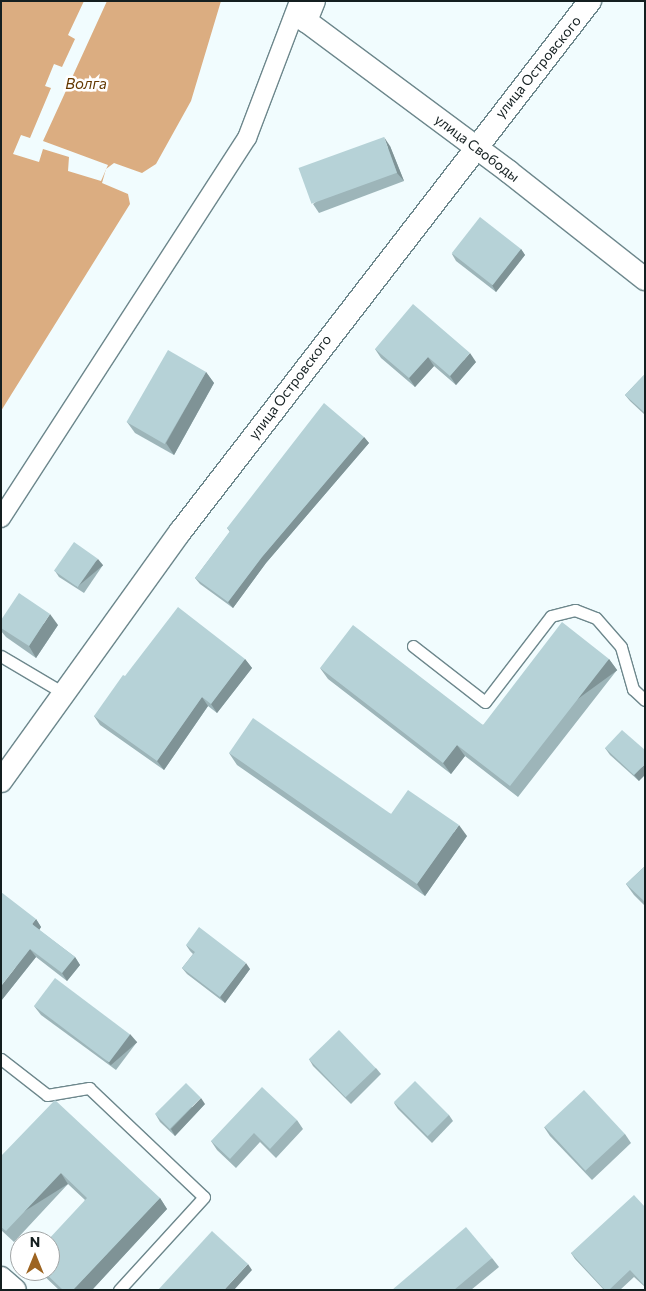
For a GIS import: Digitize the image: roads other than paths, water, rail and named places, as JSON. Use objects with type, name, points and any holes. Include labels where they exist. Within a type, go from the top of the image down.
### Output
[{"type":"street","name":"улица Островского","points":[[1,781],[180,532],[474,147],[590,1]]},
{"type":"street","name":"улица Свободы","points":[[306,8],[474,147],[645,279]]},
{"type":"street","points":[[1,518],[247,138],[306,8]]},
{"type":"street","points":[[1,1278],[15,1290]]},
{"type":"lane","points":[[413,646],[484,702],[551,616],[575,610],[596,618],[620,647],[633,690],[645,700]]},
{"type":"lane","points":[[1,656],[65,694]]},
{"type":"lane","points":[[1,1059],[47,1095],[89,1088],[204,1197],[119,1290]]},
{"type":"water","name":"Волга","points":[[1,1],[221,1],[191,101],[156,164],[142,173],[114,163],[106,169],[102,183],[128,194],[130,204],[1,411]]}]
